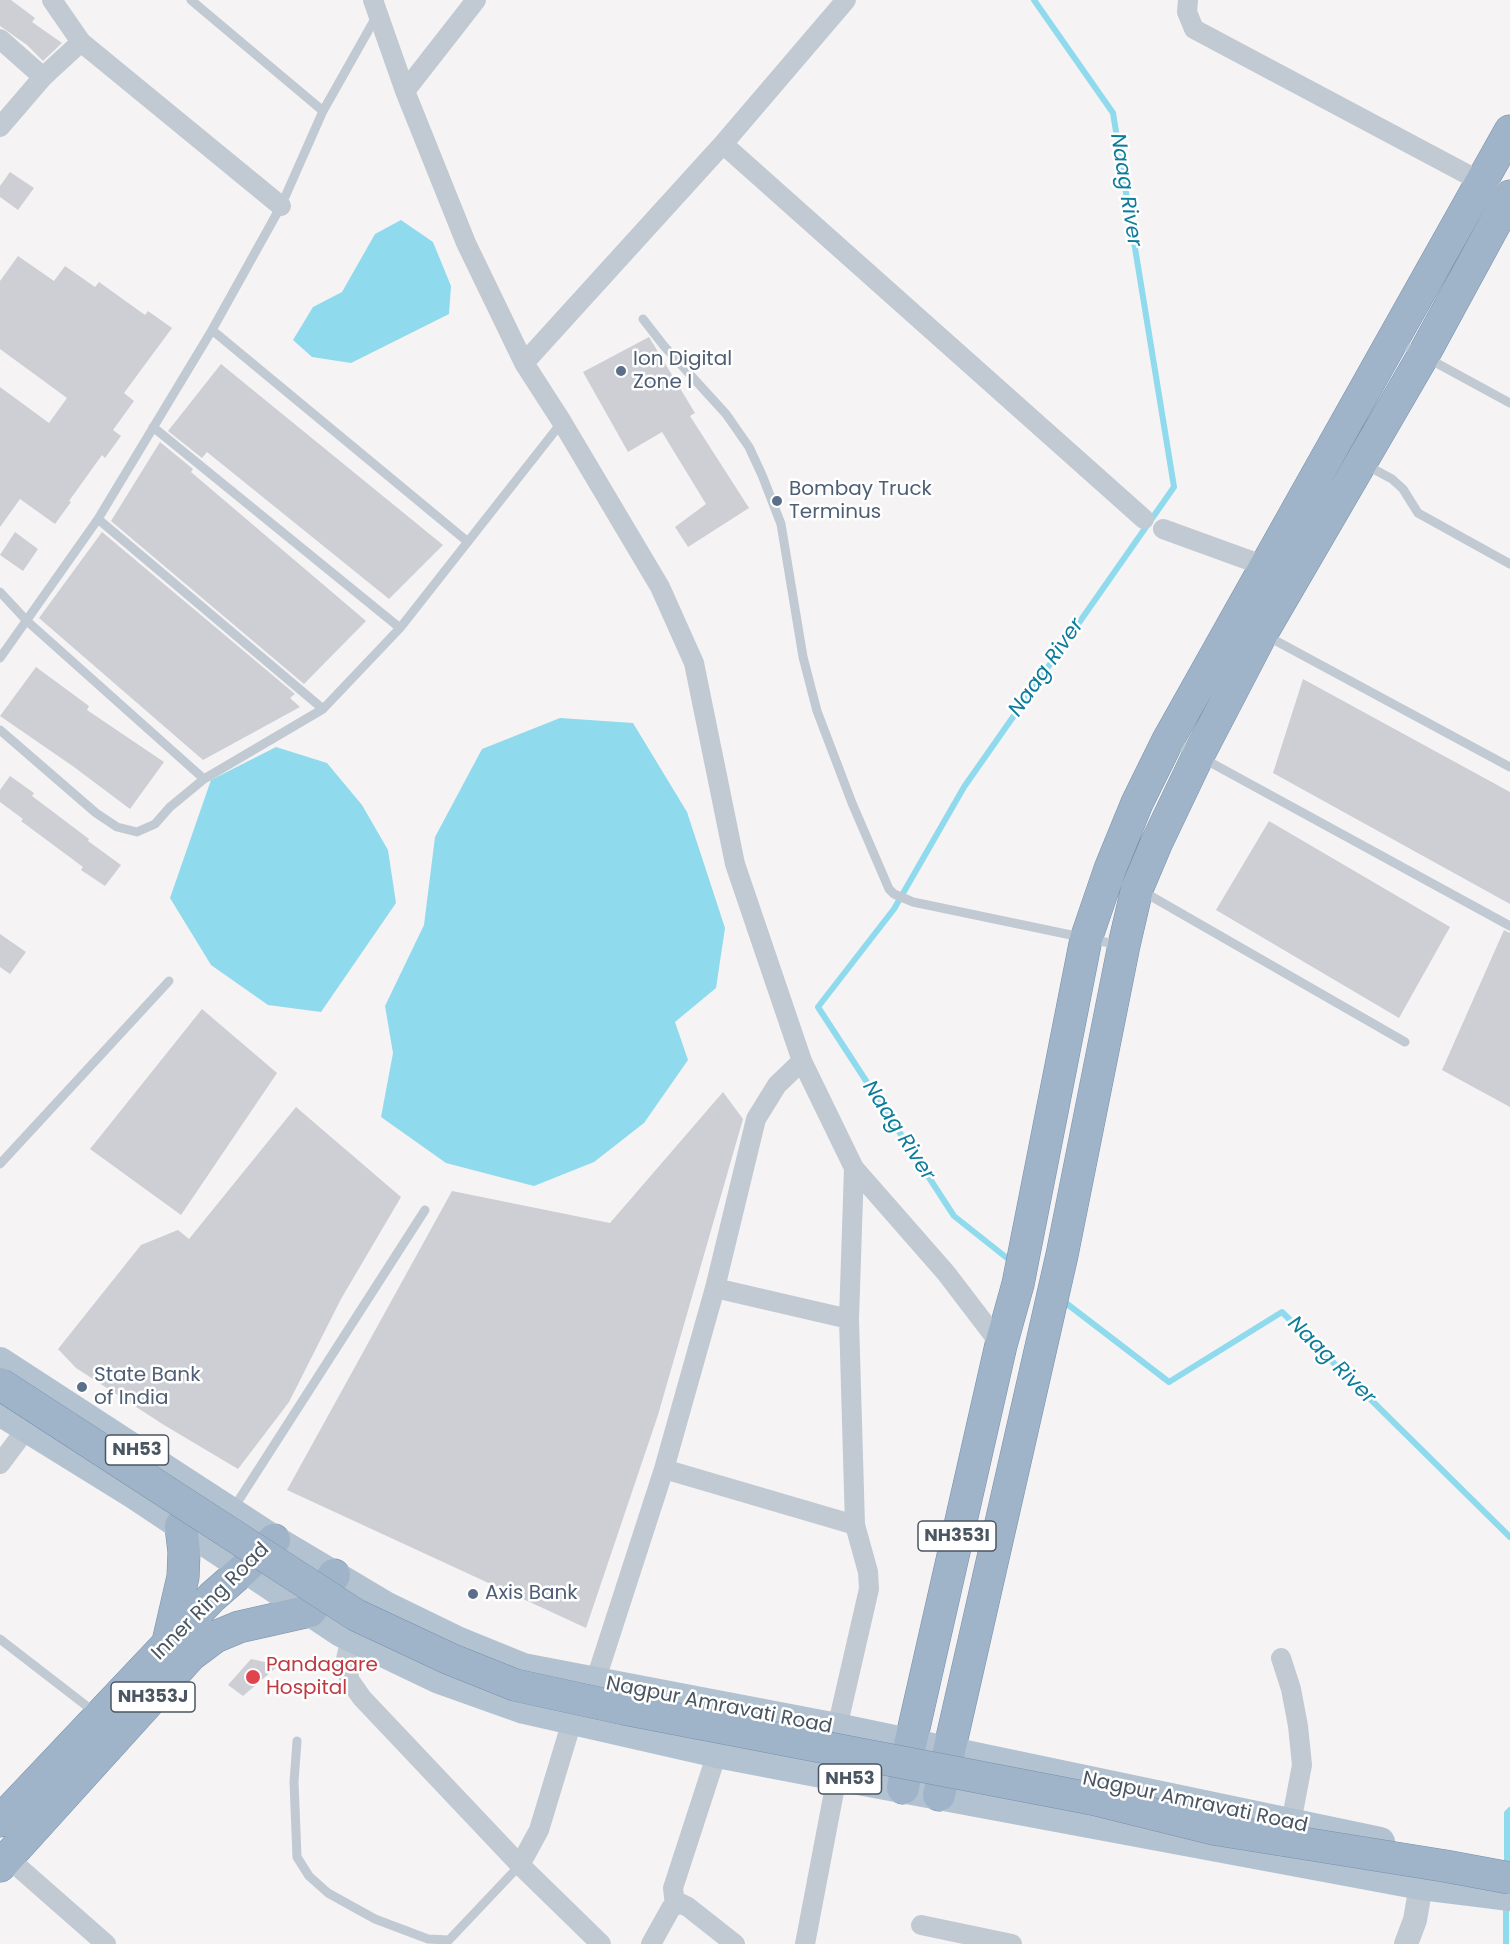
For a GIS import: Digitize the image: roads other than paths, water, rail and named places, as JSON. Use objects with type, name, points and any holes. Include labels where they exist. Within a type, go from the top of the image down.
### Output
[{"type":"highway","points":[[1086,939],[1110,869],[1137,803],[1168,740],[1510,131]]},
{"type":"highway","points":[[1124,945],[1137,889],[1198,756],[1262,633],[1423,356],[1509,197]]},
{"type":"highway","name":"NH353I","points":[[903,1788],[910,1745],[1001,1345],[1021,1270],[1086,939]]},
{"type":"highway","name":"NH353I","points":[[939,1795],[1053,1293],[1124,945]]},
{"type":"highway","points":[[0,1384],[356,1615],[450,1659],[515,1685],[1093,1799],[1214,1829],[1445,1866],[1501,1879]]},
{"type":"highway","points":[[168,1643],[183,1577],[184,1552],[181,1526]]},
{"type":"highway","name":"Inner Ring Road","points":[[0,1821],[212,1597],[274,1540]]},
{"type":"highway","points":[[310,1611],[334,1575]]},
{"type":"highway","name":"Inner Ring Road","points":[[3,1858],[191,1655],[215,1637],[239,1628],[310,1611]]},
{"type":"main road","name":"Nagpur Amravati Road","points":[[0,1362],[274,1540],[385,1606],[459,1642],[523,1668],[837,1728],[910,1745],[1291,1822],[1422,1851],[1501,1879]]},
{"type":"main road","name":"Nagpur Amravati Road","points":[[0,1411],[134,1494],[351,1638],[437,1678],[524,1709],[717,1753],[1421,1885],[1501,1879]]},
{"type":"street","points":[[52,0],[81,42],[281,206]]},
{"type":"street","points":[[405,91],[476,0]]},
{"type":"street","points":[[524,363],[723,144],[846,0]]},
{"type":"street","points":[[1188,0],[1187,12],[1194,28],[1509,197]]},
{"type":"street","points":[[376,7],[405,91],[466,243],[524,363],[562,422],[660,587],[694,663],[735,864],[802,1061],[854,1168],[946,1273],[1001,1345]]},
{"type":"street","points":[[0,39],[43,77]]},
{"type":"street","points":[[0,127],[43,77],[81,42]]},
{"type":"street","points":[[723,144],[1144,519]]},
{"type":"street","points":[[1163,529],[1265,566]]},
{"type":"street","points":[[595,1682],[664,1469],[715,1288],[756,1119],[777,1085],[802,1061]]},
{"type":"street","points":[[837,1728],[869,1589],[868,1572],[855,1525],[849,1319],[854,1168]]},
{"type":"street","points":[[715,1288],[849,1319]]},
{"type":"street","points":[[0,1464],[27,1428]]},
{"type":"street","points":[[664,1469],[855,1525]]},
{"type":"street","points":[[351,1638],[345,1663],[350,1682],[362,1698],[520,1865],[601,1944]]},
{"type":"street","points":[[1281,1658],[1291,1689],[1302,1765],[1291,1822]]},
{"type":"street","points":[[520,1865],[539,1830],[572,1721]]},
{"type":"street","points":[[675,1905],[673,1888],[717,1753]]},
{"type":"street","points":[[805,1944],[837,1776]]},
{"type":"street","points":[[1406,1944],[1415,1920],[1421,1885],[1422,1851]]},
{"type":"street","points":[[3,1858],[106,1944]]},
{"type":"street","points":[[651,1944],[671,1908],[680,1903],[735,1944]]},
{"type":"street","points":[[921,1925],[1012,1944]]},
{"type":"lane","points":[[191,0],[323,111]]},
{"type":"lane","points":[[0,658],[98,519],[212,330],[281,206],[323,111],[376,7]]},
{"type":"lane","points":[[643,320],[726,414],[749,447],[762,475],[781,524],[803,657],[817,711],[852,803],[889,889],[907,900],[1086,939],[1124,945]]},
{"type":"lane","points":[[212,330],[468,542]]},
{"type":"lane","points":[[1393,339],[1510,404]]},
{"type":"lane","points":[[0,730],[96,813],[117,827],[137,832],[155,824],[170,807],[204,779],[323,709],[400,628],[562,422]]},
{"type":"lane","points":[[153,427],[400,628]]},
{"type":"lane","points":[[1361,462],[1392,479],[1403,489],[1418,513],[1510,564]]},
{"type":"lane","points":[[98,519],[323,709]]},
{"type":"lane","points":[[1144,519],[1163,529]]},
{"type":"lane","points":[[0,592],[27,621],[204,779]]},
{"type":"lane","points":[[1262,633],[1510,767]]},
{"type":"lane","points":[[1168,740],[1510,926]]},
{"type":"lane","points":[[1137,889],[1405,1042]]},
{"type":"lane","points":[[0,1164],[169,981]]},
{"type":"lane","points":[[232,1511],[425,1210]]},
{"type":"lane","points":[[0,1640],[99,1715]]},
{"type":"lane","points":[[297,1740],[294,1782],[297,1857],[309,1876],[328,1893],[375,1919],[428,1939],[449,1942],[520,1865]]},
{"type":"water","points":[[401,220],[433,242],[451,286],[449,314],[351,363],[312,357],[293,340],[313,307],[342,292],[375,234]]},
{"type":"water","points":[[560,718],[633,723],[687,812],[725,928],[716,988],[675,1022],[688,1060],[644,1123],[594,1162],[534,1186],[446,1163],[381,1117],[393,1053],[385,1006],[424,925],[435,837],[482,749]]},
{"type":"water","points":[[276,747],[327,763],[362,805],[388,850],[396,903],[321,1012],[268,1005],[211,965],[170,898],[211,780]]},
{"type":"waterway","name":"Naag River","points":[[1012,1262],[954,1216],[818,1007],[894,909],[964,787],[1174,487],[1113,113],[1034,0]]},
{"type":"waterway","name":"Naag River","points":[[1062,1300],[1169,1382],[1282,1312],[1510,1537]]},
{"type":"waterway","name":"Naag River","points":[[1507,1868],[1507,1813],[1510,1810]]},
{"type":"waterway","name":"Naag River","points":[[1506,1903],[1506,1944]]},
{"type":"place","name":"Ion Digital Zone I","points":[[621,371]]},
{"type":"place","name":"Bombay Truck Terminus","points":[[777,501]]},
{"type":"place","name":"State Bank of India","points":[[82,1387]]},
{"type":"place","name":"Axis Bank","points":[[473,1594]]},
{"type":"place","name":"Pandagare Hospital","points":[[253,1677]]}]
